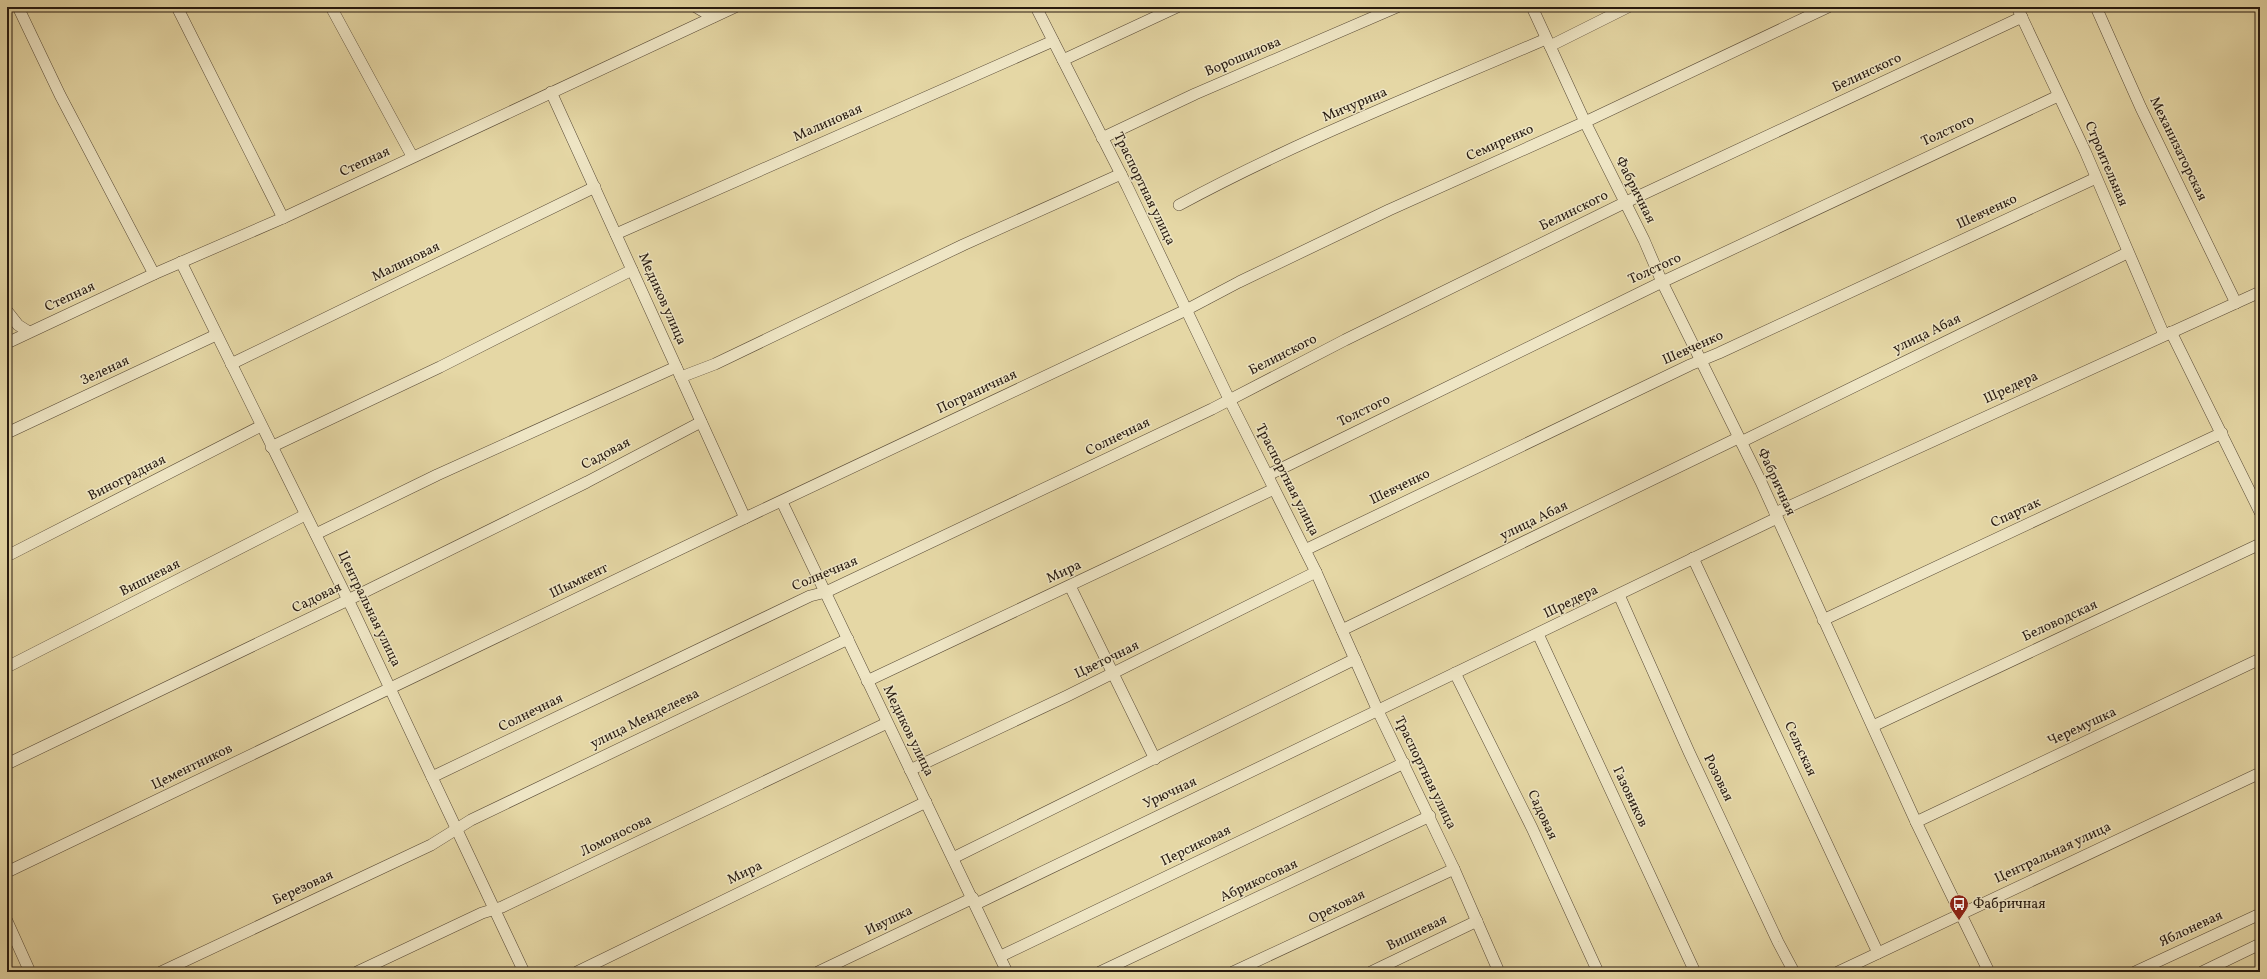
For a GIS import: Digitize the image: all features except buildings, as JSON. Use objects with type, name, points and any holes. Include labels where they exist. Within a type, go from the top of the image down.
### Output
[{"type":"street","points":[[18,7],[60,95],[154,274]]},
{"type":"street","points":[[177,7],[283,218]]},
{"type":"street","points":[[331,7],[412,156]]},
{"type":"street","points":[[696,7],[713,18]]},
{"type":"street","name":"Степная","points":[[7,343],[154,274],[283,218],[412,156],[735,7]]},
{"type":"street","name":"Траспортная улица","points":[[1036,7],[1121,174],[1229,399],[1316,572],[1378,712],[1430,816],[1499,972]]},
{"type":"street","points":[[1063,60],[1177,7]]},
{"type":"street","name":"Ворошилова","points":[[1102,138],[1195,94],[1397,7]]},
{"type":"street","name":"Фабричная","points":[[1532,7],[1585,122],[1624,203],[1644,240],[1662,282],[1776,516],[1916,822],[1989,972]]},
{"type":"street","name":"Мичурина","points":[[1179,205],[1240,172],[1294,148],[1628,7]]},
{"type":"street","name":"Семиренко","points":[[1186,310],[1239,282],[1389,210],[1585,122],[1828,7]]},
{"type":"street","name":"Механизаторская","points":[[2096,7],[2141,108],[2236,303]]},
{"type":"street","name":"Строительная","points":[[2019,12],[2096,178],[2127,253],[2167,334],[2222,433],[2260,512]]},
{"type":"street","name":"Белинского","points":[[1229,399],[1624,203],[2019,12]]},
{"type":"street","name":"Малиновая","points":[[616,234],[1053,40]]},
{"type":"street","name":"Медиков улица","points":[[551,92],[745,518]]},
{"type":"street","name":"Толстого","points":[[1268,475],[1662,282],[2058,96]]},
{"type":"street","points":[[316,534],[437,475],[679,372],[715,364],[963,246],[1121,174]]},
{"type":"street","name":"Шевченко","points":[[1305,550],[1700,361],[2096,178]]},
{"type":"street","name":"Малиновая","points":[[231,364],[595,187]]},
{"type":"street","name":"улица Абая","points":[[1342,630],[2127,253]]},
{"type":"street","name":"Центральная улица","points":[[181,262],[271,447],[348,600],[457,830],[492,909],[524,972]]},
{"type":"street","points":[[271,447],[440,367],[632,270]]},
{"type":"street","name":"Шредера","points":[[1378,712],[1455,673],[1619,595],[1776,516],[2260,292]]},
{"type":"street","name":"Пограничная","points":[[782,502],[1186,310]]},
{"type":"street","points":[[7,311],[18,325],[29,332]]},
{"type":"street","name":"Зеленая","points":[[7,433],[216,335]]},
{"type":"street","name":"Солнечная","points":[[432,777],[810,596],[826,592],[1070,477],[1229,399]]},
{"type":"street","name":"Садовая","points":[[7,764],[156,694],[348,600],[586,482],[701,422]]},
{"type":"street","name":"Виноградная","points":[[7,556],[261,426]]},
{"type":"street","name":"Спартак","points":[[1823,620],[2222,433]]},
{"type":"street","name":"Мира","points":[[867,681],[1274,489]]},
{"type":"street","name":"Медиков улица","points":[[782,502],[826,592],[886,723],[1001,956],[1007,972]]},
{"type":"street","name":"Шымкент","points":[[390,688],[745,518],[782,502]]},
{"type":"street","name":"Вишневая","points":[[7,667],[305,515]]},
{"type":"street","name":"Беловодская","points":[[1873,726],[2260,544]]},
{"type":"street","name":"Сельская","points":[[1693,558],[1878,953]]},
{"type":"street","name":"Цветочная","points":[[910,770],[1113,673],[1316,572]]},
{"type":"street","points":[[1070,586],[1155,759]]},
{"type":"street","name":"Розовая","points":[[1619,595],[1689,752],[1794,972]]},
{"type":"street","name":"Газовиков","points":[[1538,634],[1695,972]]},
{"type":"street","name":"улица Менделеева","points":[[457,830],[471,820],[848,639]]},
{"type":"street","points":[[953,858],[1355,659]]},
{"type":"street","name":"Черемушка","points":[[1916,822],[2260,659]]},
{"type":"street","name":"Садовая","points":[[1455,673],[1532,828],[1598,972]]},
{"type":"street","name":"Цементников","points":[[7,872],[390,688]]},
{"type":"street","name":"Урючная","points":[[974,901],[1378,712]]},
{"type":"street","name":"Ломоносова","points":[[357,972],[492,909],[502,907],[886,723]]},
{"type":"street","name":"Персиковая","points":[[1001,956],[1404,763]]},
{"type":"street","name":"Центральная улица","points":[[1838,972],[2260,773]]},
{"type":"street","name":"Мира","points":[[577,972],[926,802]]},
{"type":"street","name":"Абрикосовая","points":[[1100,972],[1430,816]]},
{"type":"street","name":"Березовая","points":[[161,972],[431,845],[457,830]]},
{"type":"street","name":"Ореховая","points":[[1233,972],[1454,869]]},
{"type":"street","name":"Ивушка","points":[[818,972],[974,901]]},
{"type":"street","name":"Яблоневая","points":[[2135,972],[2260,914]]},
{"type":"street","points":[[7,921],[30,972]]},
{"type":"street","name":"Вишневая","points":[[1371,972],[1477,921]]},
{"type":"street","points":[[2202,972],[2260,944]]},
{"type":"place","name":"Фабричная","points":[[1959,921]]}]
